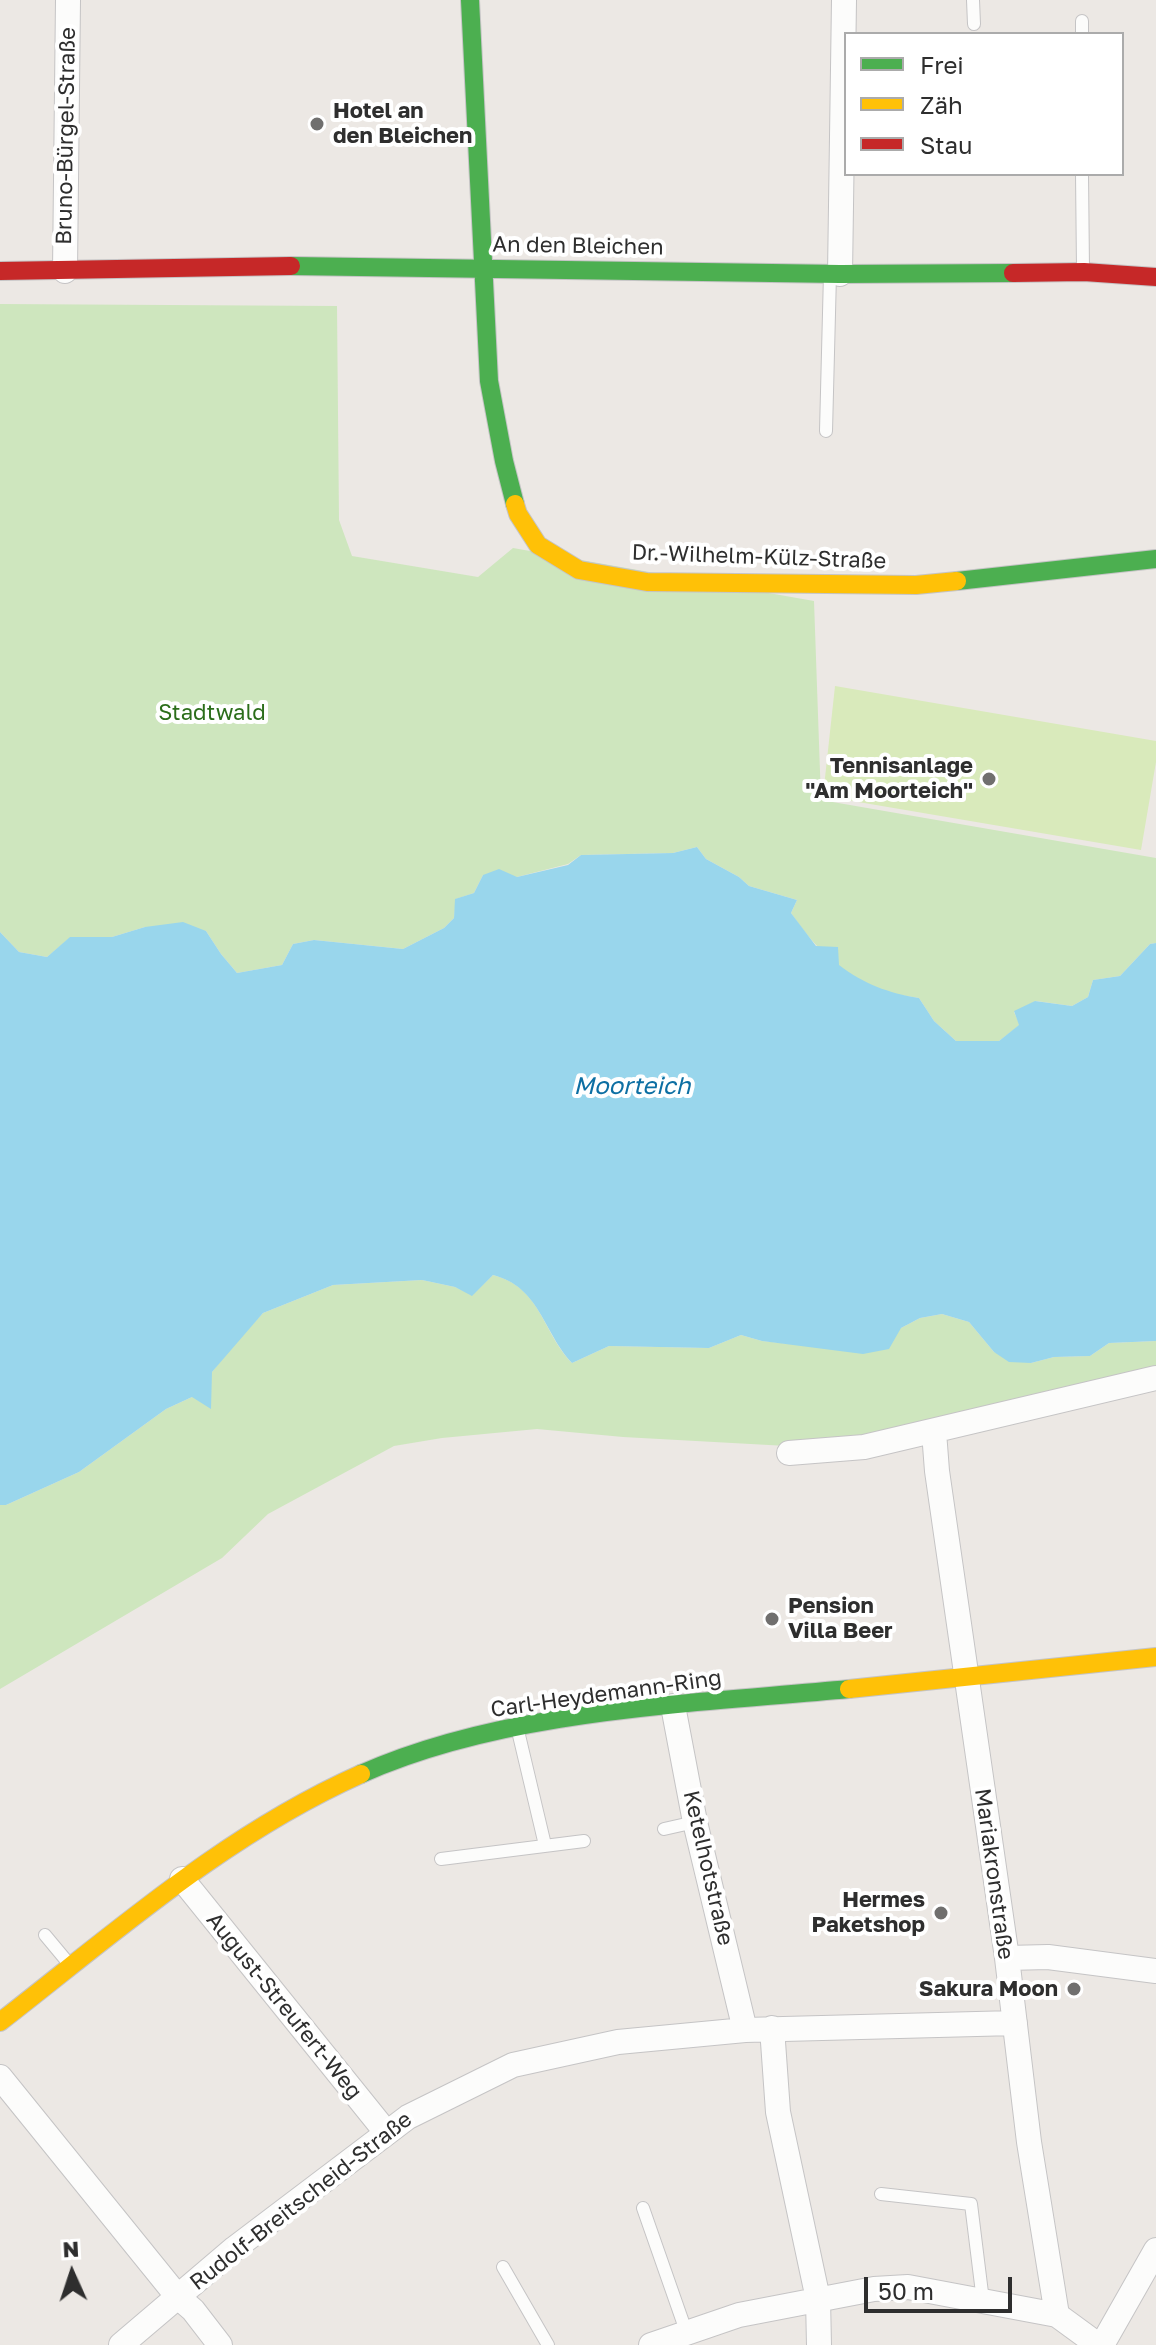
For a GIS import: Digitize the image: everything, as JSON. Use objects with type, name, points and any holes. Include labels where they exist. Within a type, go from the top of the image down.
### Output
[{"type":"street","name":"Bruno-Bürgel-Straße","points":[[65,271],[68,0]]},
{"type":"street","name":"Dr.-Wilhelm-Külz-Straße","points":[[470,0],[489,381],[518,514],[538,545],[579,570],[647,582],[916,585],[1156,559]]},
{"type":"street","points":[[835,274],[844,0]]},
{"type":"street","name":"An den Bleichen","points":[[0,271],[314,266],[835,274],[1084,272],[1156,277]]},
{"type":"street","points":[[789,1453],[864,1447],[1156,1378]]},
{"type":"street","name":"Mariakronstraße","points":[[934,1432],[1007,1958],[1029,2142],[1057,2315]]},
{"type":"street","name":"Carl-Heydemann-Ring","points":[[0,2022],[182,1879],[265,1822],[318,1794],[393,1763],[450,1744],[517,1727],[673,1706],[1156,1657]]},
{"type":"street","name":"Ketelhotstraße","points":[[673,1706],[695,1822],[745,2030]]},
{"type":"street","name":"August-Streufert-Weg","points":[[182,1879],[386,2132]]},
{"type":"street","points":[[1007,1958],[1048,1957],[1156,1971]]},
{"type":"street","name":"Rudolf-Breitscheid-Straße","points":[[121,2345],[235,2248],[386,2132],[444,2096],[513,2065],[618,2042],[745,2030],[1015,2023]]},
{"type":"street","points":[[772,2028],[778,2112],[818,2299],[819,2345]]},
{"type":"street","points":[[0,2077],[220,2345]]},
{"type":"street","points":[[651,2345],[739,2315],[874,2289],[908,2287],[1057,2315],[1100,2345],[1156,2250]]},
{"type":"lane","points":[[973,0],[974,24]]},
{"type":"lane","points":[[1082,176],[1084,272]]},
{"type":"lane","points":[[826,431],[835,274]]},
{"type":"lane","points":[[517,1727],[545,1845]]},
{"type":"lane","points":[[664,1829],[695,1822]]},
{"type":"lane","points":[[441,1859],[584,1841]]},
{"type":"lane","points":[[45,1935],[72,1968]]},
{"type":"lane","points":[[881,2194],[971,2204],[983,2301]]},
{"type":"lane","points":[[643,2208],[686,2331]]},
{"type":"lane","points":[[503,2267],[548,2345]]},
{"type":"green space","name":"Stadtwald","points":[[0,304],[337,306],[339,520],[352,556],[478,577],[513,548],[814,601],[821,800],[1156,858],[1156,943],[1150,944],[1120,976],[1093,980],[1088,997],[1072,1006],[1036,1001],[1014,1012],[1020,1025],[999,1041],[956,1041],[934,1021],[919,998],[872,988],[833,961],[791,913],[797,900],[749,886],[706,859],[697,847],[673,853],[581,855],[568,864],[517,877],[483,875],[474,893],[456,899],[454,918],[444,928],[403,949],[314,940],[293,944],[282,965],[237,973],[206,931],[145,927],[112,937],[71,937],[47,957],[19,952],[0,932]]},
{"type":"green space","name":"Tennisanlage \"Am Moorteich\"","points":[[835,686],[1156,741],[1156,762],[1141,850],[823,796]]},
{"type":"green space","points":[[493,1275],[509,1281],[531,1300],[572,1363],[609,1346],[709,1348],[741,1335],[762,1341],[821,1347],[901,1328],[920,1318],[942,1314],[969,1322],[994,1352],[1031,1363],[1054,1357],[1090,1356],[1109,1343],[1156,1341],[1156,1371],[922,1427],[787,1446],[537,1429],[394,1446],[268,1514],[222,1558],[0,1689],[0,1505],[79,1472],[166,1409],[192,1397],[263,1313],[333,1285],[422,1280],[455,1287],[472,1295]]},
{"type":"water","name":"Moorteich","points":[[697,847],[706,859],[749,886],[797,900],[791,913],[816,946],[838,947],[839,965],[867,982],[919,998],[934,1021],[956,1041],[999,1041],[1019,1025],[1014,1011],[1035,1001],[1072,1006],[1088,997],[1093,980],[1120,976],[1150,944],[1156,943],[1156,1341],[1109,1343],[1090,1356],[1054,1357],[1031,1363],[1009,1362],[994,1352],[969,1322],[942,1314],[920,1318],[901,1328],[889,1349],[863,1354],[762,1341],[741,1335],[709,1348],[609,1346],[572,1363],[531,1300],[509,1281],[493,1275],[472,1296],[455,1287],[422,1280],[333,1285],[263,1313],[212,1372],[211,1409],[192,1397],[166,1409],[79,1472],[0,1505],[0,932],[19,952],[47,957],[70,937],[112,937],[145,927],[183,922],[206,931],[237,973],[282,965],[293,944],[314,940],[403,949],[444,928],[454,918],[455,899],[474,893],[483,875],[499,869],[517,877],[568,865],[581,855],[673,853]]},
{"type":"traffic: fast","points":[[470,0],[489,381],[515,504]]},
{"type":"traffic: fast","points":[[291,266],[840,274],[1013,273]]},
{"type":"traffic: fast","points":[[957,581],[1156,559]]},
{"type":"traffic: fast","points":[[361,1774],[417,1752],[538,1722],[664,1705],[849,1689]]},
{"type":"traffic: slow","points":[[515,504],[538,545],[579,570],[647,582],[916,585],[957,581]]},
{"type":"traffic: slow","points":[[849,1689],[1156,1657]]},
{"type":"traffic: slow","points":[[0,2022],[218,1855],[311,1798],[361,1774]]},
{"type":"traffic: jam","points":[[0,271],[291,266]]},
{"type":"traffic: jam","points":[[1013,273],[1084,272],[1156,277]]},
{"type":"place","name":"Hotel an den Bleichen","points":[[317,124]]},
{"type":"place","name":"Tennisanlage \"Am Moorteich\"","points":[[989,779]]},
{"type":"place","name":"Pension Villa Beer","points":[[772,1619]]},
{"type":"place","name":"Hermes Paketshop","points":[[941,1913]]},
{"type":"place","name":"Sakura Moon","points":[[1074,1989]]}]
